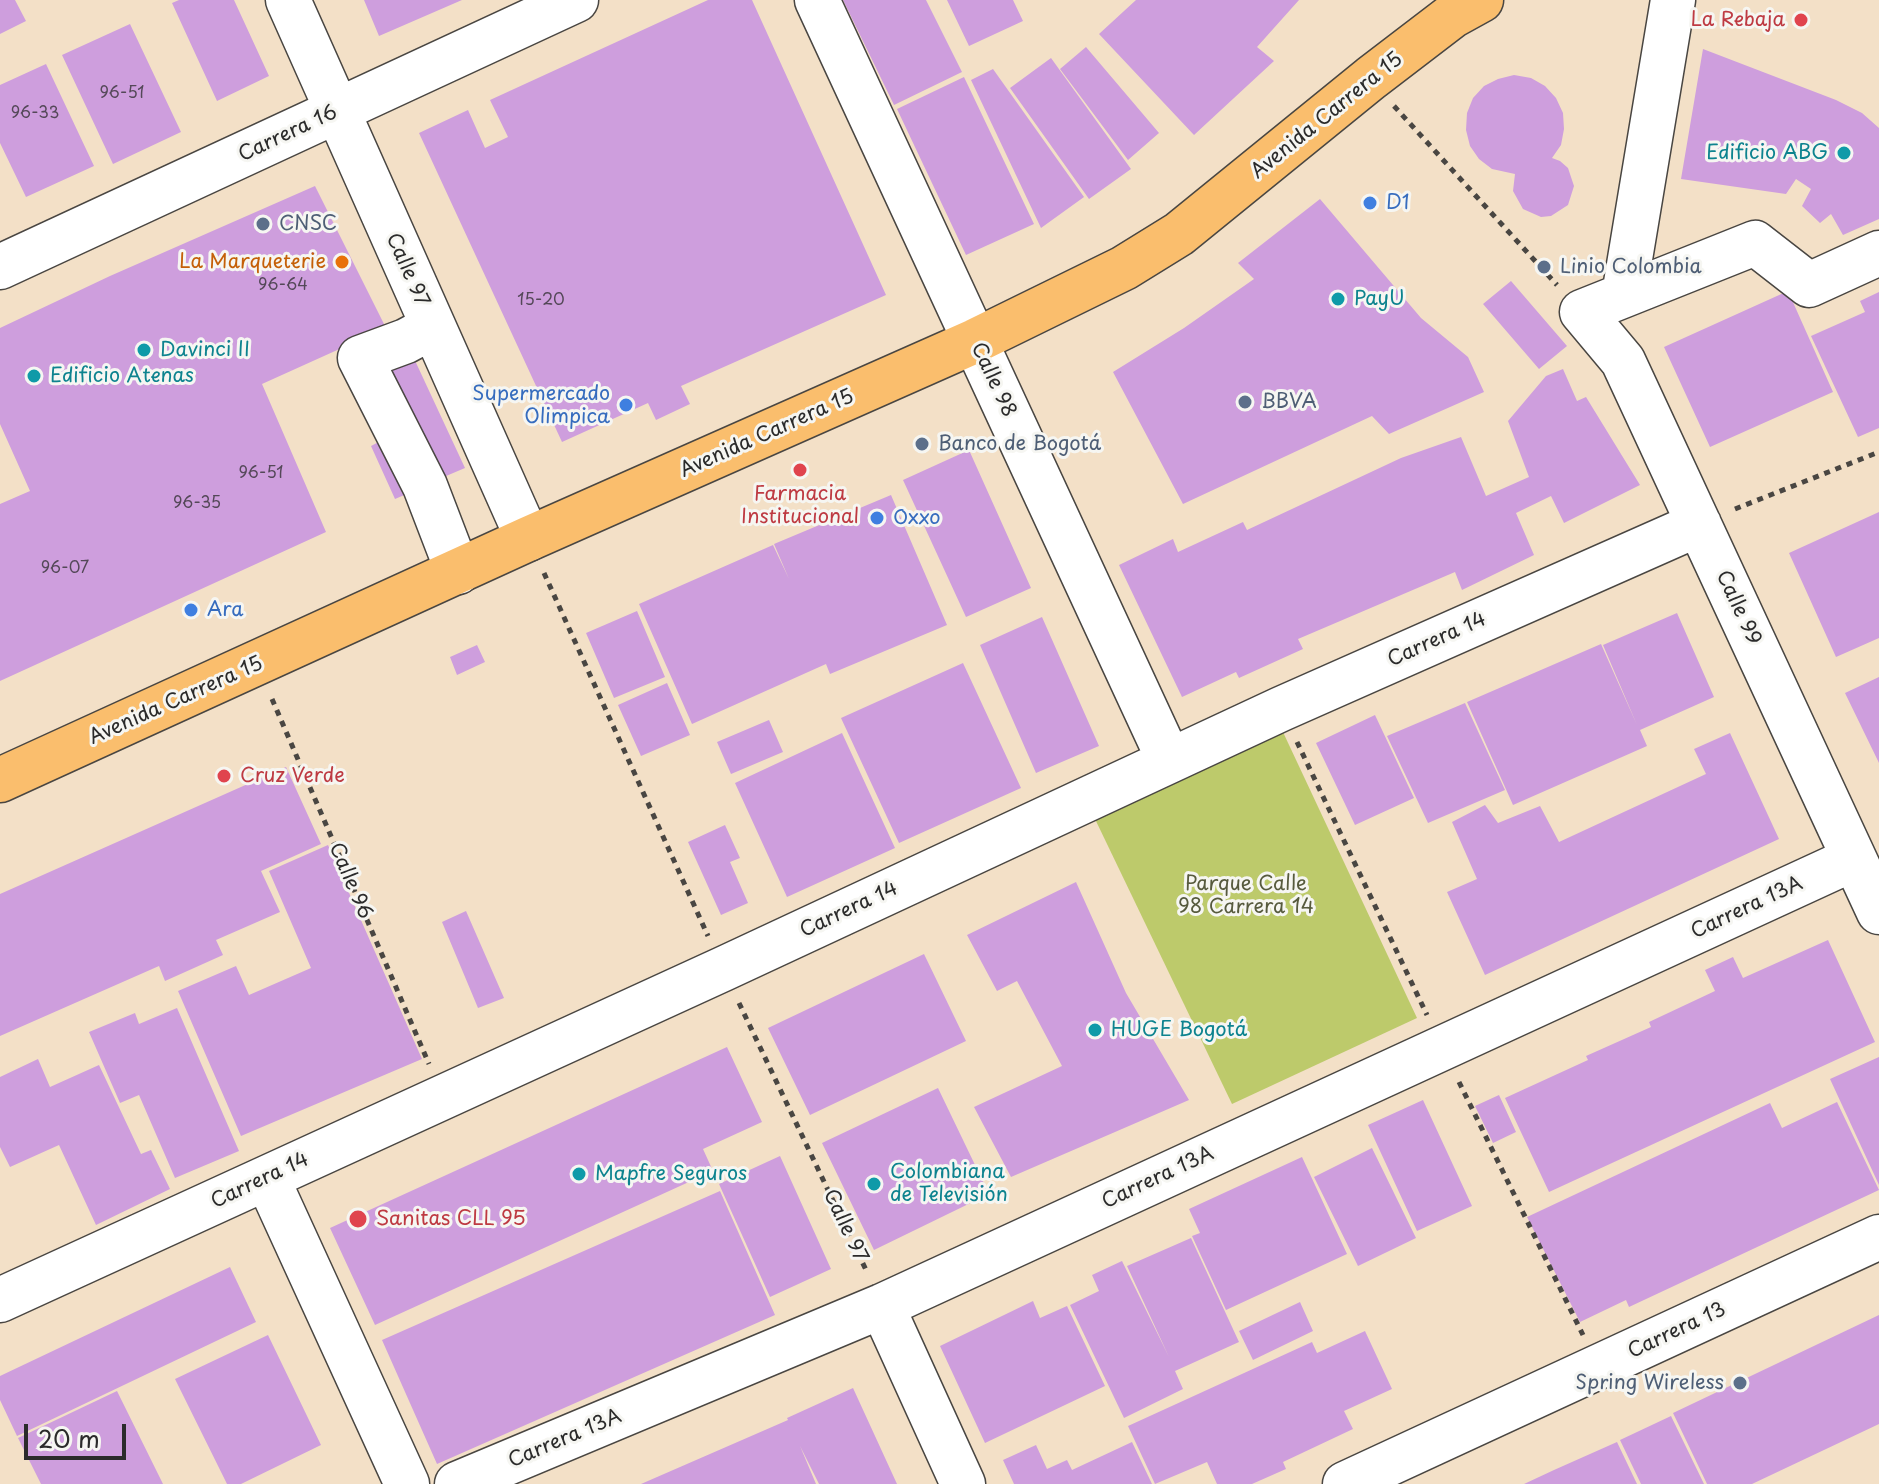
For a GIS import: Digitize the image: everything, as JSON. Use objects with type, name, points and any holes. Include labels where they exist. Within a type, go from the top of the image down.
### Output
[{"type":"main road","name":"Avenida Carrera 15","points":[[0,780],[528,539],[975,341],[1124,268],[1179,234],[1371,78],[1452,16],[1481,0]]},
{"type":"street","name":"Calle 97","points":[[288,0],[528,539]]},
{"type":"street","name":"Calle 98","points":[[817,0],[1169,760]]},
{"type":"street","points":[[1624,295],[1673,0]]},
{"type":"street","name":"Carrera 16","points":[[0,267],[566,2]]},
{"type":"street","points":[[1582,312],[1755,243],[1809,285],[1879,253]]},
{"type":"street","name":"Calle 99","points":[[1582,312],[1623,361],[1879,912]]},
{"type":"street","points":[[432,327],[406,341],[360,358],[425,486],[458,572]]},
{"type":"street","name":"Carrera 14","points":[[0,1300],[723,969],[1169,760],[1699,524]]},
{"type":"street","name":"Carrera 13A","points":[[457,1484],[882,1306],[1853,859]]},
{"type":"street","points":[[267,1178],[407,1484]]},
{"type":"street","name":"Carrera 13","points":[[1345,1484],[1879,1237]]},
{"type":"street","points":[[882,1306],[963,1484]]},
{"type":"path","points":[[1371,78],[1582,312]]},
{"type":"path","points":[[1699,524],[1879,452]]},
{"type":"path","name":"Calle 97","points":[[528,539],[723,969],[882,1306]]},
{"type":"path","name":"Calle 96","points":[[256,665],[444,1097]]},
{"type":"green space","name":"Parque Calle 98 Carrera 14","points":[[1282,730],[1417,1018],[1232,1104],[1095,819]]},
{"type":"building","points":[[0,0],[15,0],[26,21],[0,34]]},
{"type":"building","points":[[179,0],[234,0],[269,76],[217,101],[172,3]]},
{"type":"building","points":[[364,0],[462,0],[379,36]]},
{"type":"building","points":[[708,0],[752,0],[886,295],[681,386],[690,404],[656,420],[648,403],[562,442],[419,133],[468,110],[485,148],[508,137],[490,100]]},
{"type":"building","points":[[843,0],[926,0],[962,72],[894,105]]},
{"type":"building","points":[[947,0],[1013,0],[1023,21],[969,46]]},
{"type":"building","points":[[1136,0],[1299,0],[1257,47],[1274,61],[1194,135],[1099,34]]},
{"type":"building","points":[[130,24],[181,132],[113,164],[62,55]]},
{"type":"building","points":[[1086,47],[1159,133],[1128,160],[1060,69]]},
{"type":"building","points":[[1703,49],[1836,100],[1862,113],[1879,128],[1879,219],[1843,235],[1831,214],[1820,223],[1802,206],[1811,189],[1796,179],[1786,194],[1681,179]]},
{"type":"building","points":[[1051,58],[1131,169],[1089,199],[1010,88]]},
{"type":"building","points":[[46,64],[94,166],[26,197],[0,143],[0,85]]},
{"type":"building","points":[[993,69],[1084,197],[1041,228],[971,80]]},
{"type":"building","points":[[1514,75],[1531,78],[1545,86],[1556,98],[1563,113],[1561,145],[1552,158],[1568,168],[1574,186],[1568,205],[1551,216],[1541,217],[1523,209],[1513,191],[1515,174],[1492,169],[1479,159],[1470,146],[1466,130],[1467,113],[1473,98],[1484,86]]},
{"type":"building","points":[[964,77],[1034,224],[966,255],[897,109]]},
{"type":"building","points":[[315,186],[386,328],[262,384],[326,532],[0,681],[0,504],[30,491],[0,424],[0,328]]},
{"type":"building","points":[[1320,199],[1421,318],[1468,357],[1484,392],[1389,434],[1372,416],[1183,504],[1113,372],[1254,279],[1238,263]]},
{"type":"building","points":[[1511,281],[1567,346],[1539,369],[1483,304]]},
{"type":"building","points":[[1788,291],[1833,392],[1710,447],[1664,347]]},
{"type":"building","points":[[1879,292],[1879,428],[1858,437],[1811,336],[1865,312],[1860,301]]},
{"type":"building","points":[[411,352],[465,468],[439,479],[384,363]]},
{"type":"building","points":[[1563,369],[1577,401],[1586,397],[1640,485],[1564,523],[1551,496],[1516,513],[1534,555],[1462,590],[1455,572],[1298,639],[1303,649],[1239,678],[1236,672],[1182,697],[1119,565],[1173,539],[1178,552],[1243,522],[1247,530],[1401,458],[1461,437],[1486,496],[1529,477],[1508,421],[1546,376]]},
{"type":"building","points":[[392,435],[416,490],[395,499],[371,446]]},
{"type":"building","points":[[969,450],[1031,588],[966,617],[903,480]]},
{"type":"building","points":[[891,495],[947,625],[830,674],[826,664],[692,724],[639,604],[773,545],[789,579],[774,544]]},
{"type":"building","points":[[1879,512],[1879,638],[1836,657],[1789,553]]},
{"type":"building","points":[[637,611],[665,677],[614,698],[586,633]]},
{"type":"building","points":[[1677,613],[1714,697],[1640,730],[1647,746],[1513,805],[1467,702],[1601,644],[1637,725],[1603,645]]},
{"type":"building","points":[[1042,617],[1099,746],[1036,773],[980,645]]},
{"type":"building","points":[[477,645],[485,662],[457,675],[450,657]]},
{"type":"building","points":[[963,663],[1021,788],[899,843],[841,718]]},
{"type":"building","points":[[1879,677],[1879,763],[1845,693]]},
{"type":"building","points":[[667,683],[690,735],[641,756],[618,705]]},
{"type":"building","points":[[1465,703],[1505,790],[1428,823],[1387,736]]},
{"type":"building","points":[[1375,715],[1414,798],[1355,825],[1316,743]]},
{"type":"building","points":[[769,720],[783,752],[731,774],[717,742]]},
{"type":"building","points":[[842,733],[895,848],[787,897],[735,783]]},
{"type":"building","points":[[1730,733],[1779,839],[1485,975],[1447,892],[1477,879],[1452,822],[1485,805],[1498,823],[1540,806],[1559,842],[1706,774],[1694,749]]},
{"type":"building","points":[[286,767],[321,844],[261,871],[280,912],[216,940],[223,955],[165,981],[159,966],[0,1036],[0,894]]},
{"type":"building","points":[[725,825],[740,858],[730,862],[748,903],[721,915],[688,842]]},
{"type":"building","points":[[328,845],[422,1059],[241,1136],[178,991],[236,966],[249,995],[311,968],[269,871]]},
{"type":"building","name":"HUGE Bogotá","points":[[1076,882],[1126,993],[1189,1100],[1011,1177],[974,1107],[1062,1066],[1017,981],[997,991],[967,935]]},
{"type":"building","points":[[466,911],[504,998],[478,1008],[442,922]]},
{"type":"building","points":[[1828,940],[1875,1042],[1549,1192],[1505,1098],[1588,1060],[1586,1056],[1651,1027],[1649,1022],[1715,991],[1705,970],[1733,957],[1743,978]]},
{"type":"building","points":[[924,954],[966,1041],[810,1115],[768,1028]]},
{"type":"building","points":[[177,1008],[239,1151],[175,1178],[139,1095],[120,1103],[89,1032],[135,1013],[139,1024]]},
{"type":"building","points":[[727,1047],[762,1122],[703,1149],[713,1171],[375,1325],[330,1228]]},
{"type":"building","points":[[1879,1057],[1879,1185],[1830,1079]]},
{"type":"building","points":[[38,1059],[50,1087],[99,1065],[141,1154],[151,1150],[170,1189],[96,1225],[59,1145],[10,1167],[0,1147],[0,1077]]},
{"type":"building","points":[[938,1088],[989,1194],[874,1250],[822,1143]]},
{"type":"building","points":[[1499,1095],[1516,1132],[1493,1143],[1475,1106]]},
{"type":"building","points":[[1423,1100],[1472,1206],[1417,1231],[1368,1125]]},
{"type":"building","points":[[1837,1102],[1879,1190],[1629,1307],[1626,1300],[1580,1322],[1527,1217],[1770,1103],[1782,1128]]},
{"type":"building","points":[[1372,1148],[1416,1238],[1358,1266],[1314,1177]]},
{"type":"building","points":[[780,1156],[831,1269],[770,1297],[719,1184]]},
{"type":"building","points":[[1302,1157],[1347,1254],[1226,1310],[1192,1236],[1200,1233],[1189,1209]]},
{"type":"building","points":[[720,1191],[775,1315],[437,1464],[382,1340]]},
{"type":"building","points":[[1191,1238],[1239,1342],[1175,1371],[1183,1389],[1124,1418],[1070,1305],[1099,1291],[1092,1275],[1122,1261],[1169,1357],[1127,1266]]},
{"type":"building","points":[[230,1267],[256,1322],[17,1436],[0,1400],[0,1376]]},
{"type":"building","points":[[1033,1301],[1040,1318],[1067,1306],[1105,1386],[985,1443],[940,1346]]},
{"type":"building","points":[[1300,1302],[1313,1331],[1253,1360],[1239,1331]]},
{"type":"building","points":[[1879,1315],[1879,1424],[1752,1484],[1707,1484],[1673,1413]]},
{"type":"building","points":[[1365,1331],[1392,1389],[1344,1411],[1353,1429],[1283,1462],[1286,1469],[1252,1484],[1217,1484],[1207,1462],[1155,1484],[1128,1426],[1312,1342],[1317,1353]]},
{"type":"building","points":[[268,1335],[321,1445],[241,1484],[227,1484],[175,1379]]},
{"type":"building","points":[[853,1388],[897,1484],[819,1484],[800,1446],[816,1484],[641,1484],[788,1420]]},
{"type":"building","points":[[117,1391],[163,1484],[41,1484],[18,1438]]},
{"type":"building","points":[[1671,1416],[1704,1484],[1641,1484],[1620,1440]]},
{"type":"building","points":[[1132,1442],[1152,1484],[1014,1484],[1003,1460],[1036,1445],[1047,1469],[1067,1460],[1072,1470]]},
{"type":"building","points":[[1617,1442],[1637,1484],[1524,1484],[1554,1470]]},
{"type":"place","name":"La Rebaja","points":[[1801,20]]},
{"type":"place","name":"Edificio ABG","points":[[1844,153]]},
{"type":"place","name":"D1","points":[[1370,203]]},
{"type":"place","name":"CNSC","points":[[263,224]]},
{"type":"place","name":"La Marqueterie","points":[[342,262]]},
{"type":"place","name":"Linio Colombia","points":[[1544,267]]},
{"type":"place","name":"PayU","points":[[1338,299]]},
{"type":"place","name":"Davinci II","points":[[144,350]]},
{"type":"place","name":"Edificio Atenas","points":[[34,376]]},
{"type":"place","name":"BBVA","points":[[1245,402]]},
{"type":"place","name":"Supermercado Olimpica","points":[[626,405]]},
{"type":"place","name":"Banco de Bogotá","points":[[922,444]]},
{"type":"place","name":"Farmacia Institucional","points":[[800,470]]},
{"type":"place","name":"Oxxo","points":[[877,518]]},
{"type":"place","name":"Ara","points":[[191,610]]},
{"type":"place","name":"Cruz Verde","points":[[224,776]]},
{"type":"place","name":"HUGE Bogotá","points":[[1095,1030]]},
{"type":"place","name":"Mapfre Seguros","points":[[579,1174]]},
{"type":"place","name":"Colombiana de Televisión","points":[[874,1184]]},
{"type":"place","name":"Sanitas CLL 95","points":[[358,1219]]},
{"type":"place","name":"Spring Wireless","points":[[1740,1383]]}]
